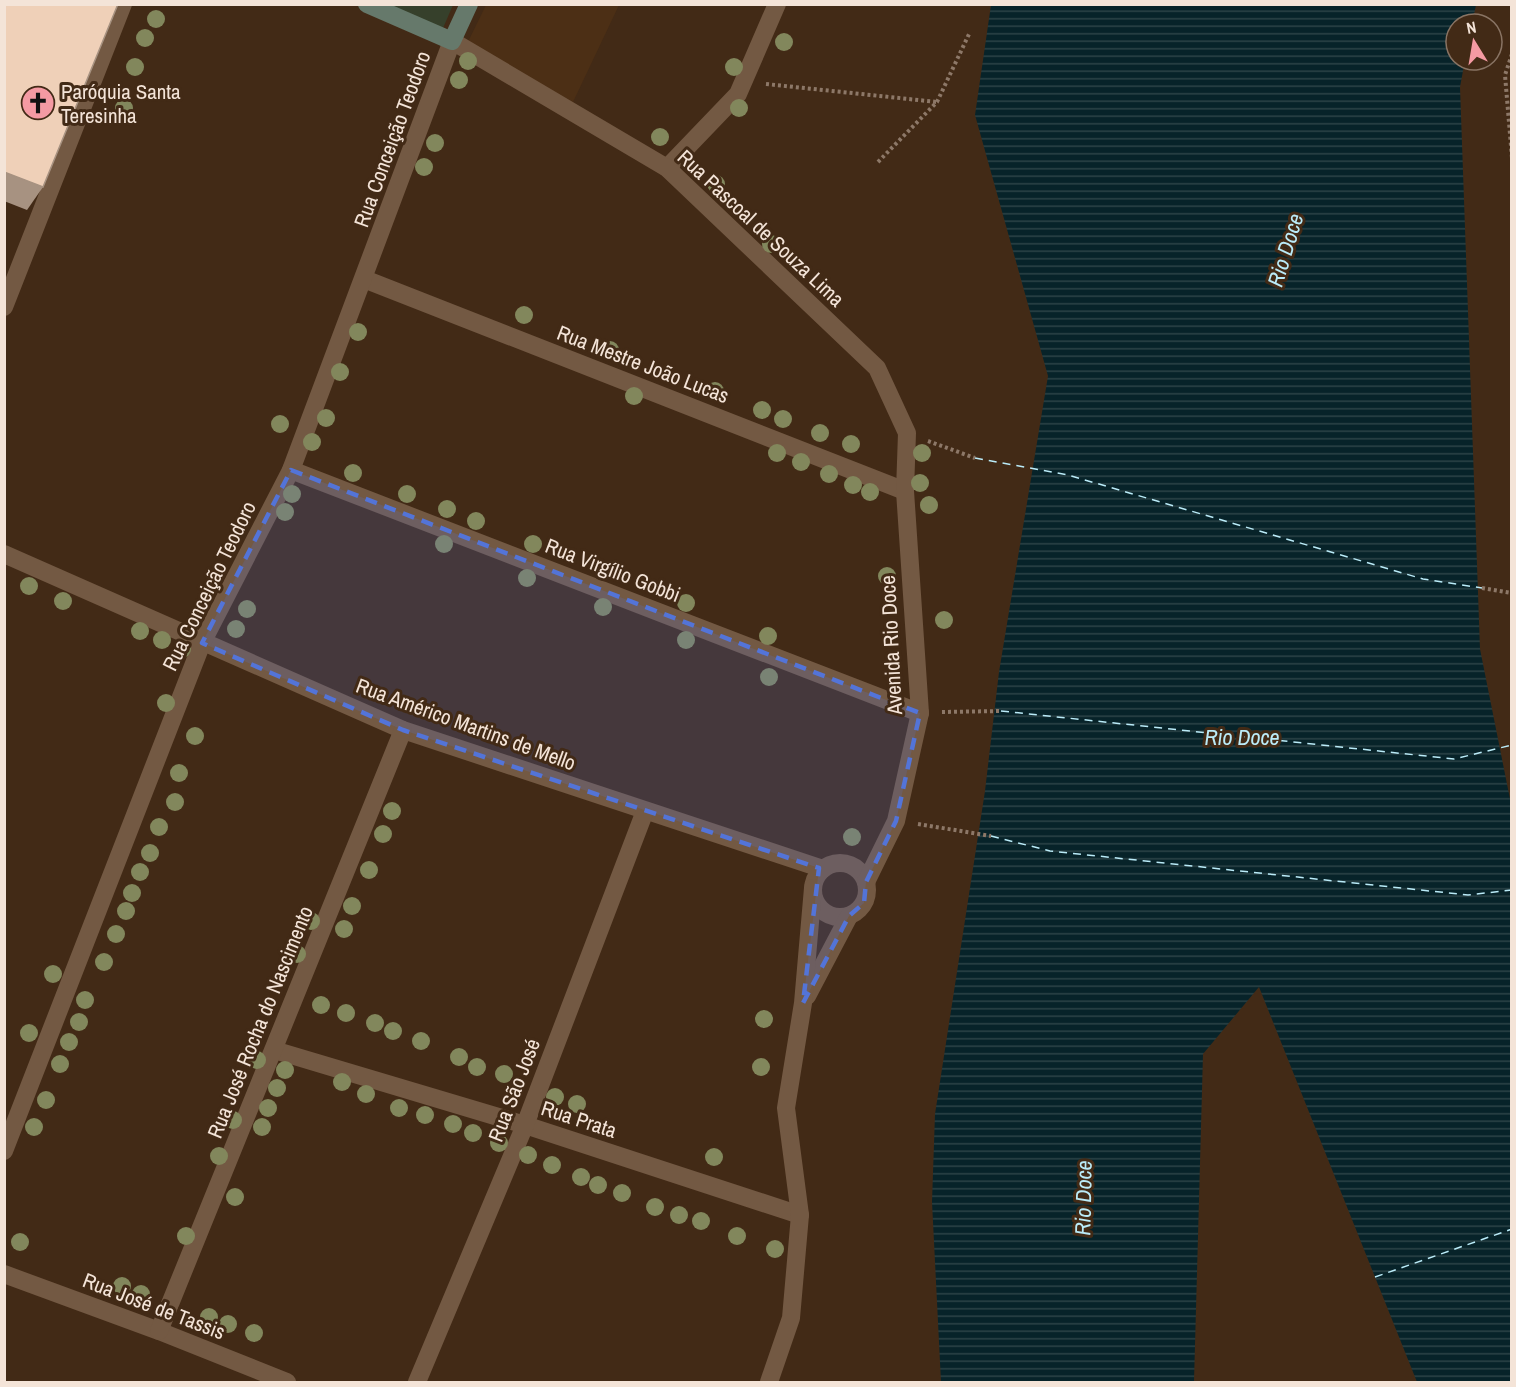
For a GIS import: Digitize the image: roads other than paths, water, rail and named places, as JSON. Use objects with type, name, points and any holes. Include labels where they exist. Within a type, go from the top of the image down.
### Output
[{"type":"street","points":[[4,307],[123,4]]},
{"type":"street","points":[[367,4],[452,41],[469,4]]},
{"type":"street","points":[[667,168],[738,94],[777,4]]},
{"type":"street","name":"Rua Pascoal de Souza Lima","points":[[452,41],[667,168],[877,368],[907,433]]},
{"type":"street","name":"Rua Conceição Teodoro","points":[[4,1151],[202,643],[291,470],[452,41]]},
{"type":"street","name":"Rua Mestre João Lucas","points":[[364,279],[905,491]]},
{"type":"street","name":"Avenida Rio Doce","points":[[803,1003],[849,916],[864,903],[867,893],[866,882],[896,821],[920,713],[905,491],[907,433]]},
{"type":"street","name":"Rua Virgílio Gobbi","points":[[291,470],[920,713]]},
{"type":"street","name":"Rua Américo Martins de Mello","points":[[4,554],[403,730],[823,869]]},
{"type":"street","name":"Rua José Rocha do Nascimento","points":[[159,1331],[403,730]]},
{"type":"street","name":"Rua São José","points":[[417,1383],[525,1125],[645,811]]},
{"type":"street","points":[[823,869],[843,863],[861,873],[866,882]]},
{"type":"street","name":"Avenida Rio Doce","points":[[769,1383],[791,1318],[800,1215],[786,1108],[803,1003],[813,888],[823,869]]},
{"type":"street","points":[[813,888],[819,908],[838,917],[849,916]]},
{"type":"street","name":"Rua Prata","points":[[274,1050],[525,1125],[800,1215]]},
{"type":"street","name":"Rua José de Tassis","points":[[4,1274],[159,1331],[287,1383]]},
{"type":"water","name":"Rio Doce","points":[[991,5],[1476,5],[1475,12],[1444,12],[1444,72],[1463,72],[1460,87],[1480,649],[1512,809],[1511,1382],[1417,1382],[1259,987],[1203,1054],[1194,1382],[941,1382],[932,1202],[935,1114],[985,791],[999,672],[1048,376],[975,115]]},
{"type":"place","name":"Paróquia Santa Teresinha","points":[[38,103]]}]
